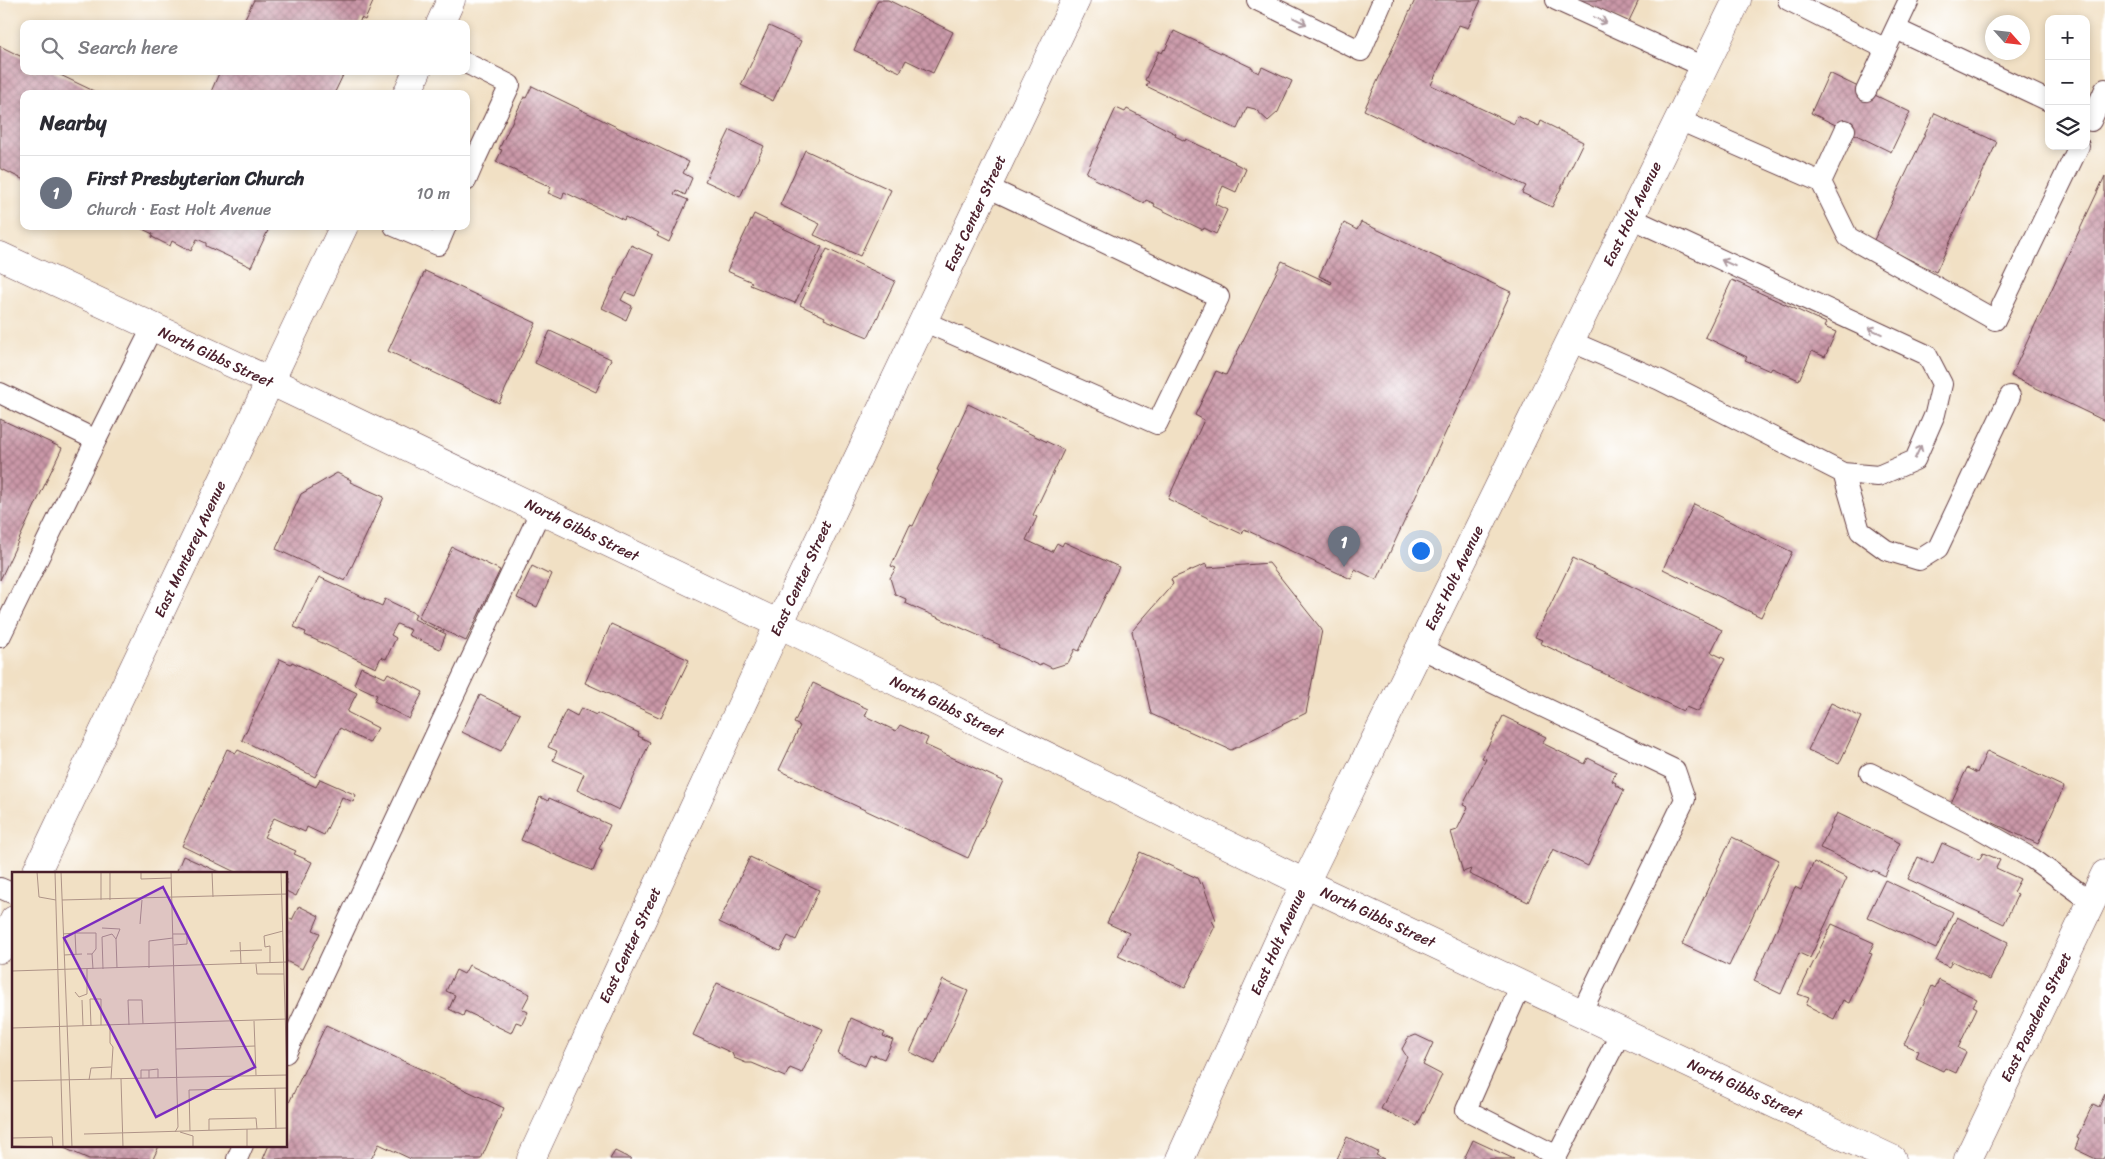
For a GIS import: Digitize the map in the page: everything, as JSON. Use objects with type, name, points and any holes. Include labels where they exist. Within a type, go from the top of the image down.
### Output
[{"type":"street","points":[[442,20],[451,0]]},
{"type":"street","name":"East Holt Avenue","points":[[1180,1159],[1305,883],[1737,0]]},
{"type":"street","name":"East Center Street","points":[[531,1159],[779,624],[988,187],[1071,2]]},
{"type":"street","points":[[409,90],[415,75]]},
{"type":"street","name":"East Monterey Avenue","points":[[36,872],[342,230]]},
{"type":"street","name":"North Gibbs Street","points":[[0,256],[270,381],[541,510],[779,624],[1305,883],[1892,1159]]},
{"type":"street","name":"East Pasadena Street","points":[[1968,1159],[2105,874]]},
{"type":"street","points":[[0,949],[12,924]]},
{"type":"lane","points":[[1256,0],[1361,51],[1383,0]]},
{"type":"lane","points":[[1556,0],[1704,66]]},
{"type":"lane","points":[[1788,0],[1886,49]]},
{"type":"lane","points":[[1866,90],[1909,0]]},
{"type":"lane","points":[[1896,29],[2045,99]]},
{"type":"lane","points":[[470,65],[510,85],[471,158]]},
{"type":"lane","points":[[2090,120],[2105,88]]},
{"type":"lane","points":[[1678,120],[1821,182],[1848,237],[1995,320],[2077,150]]},
{"type":"lane","points":[[1821,182],[1846,130]]},
{"type":"lane","points":[[924,321],[1156,424],[1219,297],[988,187]]},
{"type":"lane","points":[[1570,341],[1660,380],[1843,473],[1878,476],[1915,460],[1935,414],[1942,384],[1928,355],[1631,218]]},
{"type":"lane","points":[[403,230],[438,245],[444,230]]},
{"type":"lane","points":[[0,637],[152,328]]},
{"type":"lane","points":[[0,393],[96,440]]},
{"type":"lane","points":[[1843,473],[1860,531],[1886,550],[1919,560],[1938,548],[2010,396]]},
{"type":"lane","points":[[288,1049],[541,510]]},
{"type":"lane","points":[[1420,648],[1675,770],[1685,799],[1581,1013]]},
{"type":"lane","points":[[1870,773],[1977,826],[2033,859],[2092,902]]},
{"type":"lane","points":[[0,888],[12,893]]},
{"type":"lane","points":[[1521,985],[1466,1110],[1557,1156],[1622,1032]]},
{"type":"lane","points":[[237,1159],[243,1146]]},
{"type":"building","points":[[254,0],[370,0],[373,2],[365,20],[361,18],[360,20],[244,20]]},
{"type":"building","points":[[878,0],[888,0],[953,32],[933,73],[906,60],[900,72],[854,50]]},
{"type":"building","points":[[1415,0],[1481,0],[1468,28],[1459,25],[1431,85],[1514,124],[1517,116],[1539,126],[1541,121],[1583,142],[1552,207],[1522,193],[1526,186],[1364,110]]},
{"type":"building","points":[[1578,0],[1639,0],[1628,23]]},
{"type":"building","points":[[769,26],[801,41],[773,101],[741,85]]},
{"type":"building","points":[[1174,31],[1253,68],[1253,70],[1259,73],[1262,67],[1292,81],[1278,112],[1268,121],[1255,109],[1247,107],[1237,129],[1146,86],[1149,82],[1145,80],[1159,51],[1162,53],[1165,50]]},
{"type":"building","points":[[0,46],[20,56],[20,75],[60,75],[92,90],[20,90],[20,178],[0,168]]},
{"type":"building","points":[[1829,73],[1910,112],[1891,152],[1811,113]]},
{"type":"building","points":[[218,75],[343,75],[336,90],[212,90]]},
{"type":"building","points":[[532,86],[689,162],[683,173],[692,178],[685,195],[676,190],[674,194],[688,200],[669,242],[657,236],[659,233],[625,217],[624,220],[564,192],[562,199],[548,193],[551,187],[496,162],[502,150],[499,149],[524,97],[526,98]]},
{"type":"building","points":[[1116,108],[1125,112],[1127,109],[1176,134],[1175,136],[1185,141],[1186,139],[1246,169],[1236,192],[1223,186],[1215,204],[1227,210],[1216,234],[1204,228],[1203,230],[1154,206],[1155,204],[1146,200],[1144,203],[1094,179],[1095,177],[1086,173]]},
{"type":"building","points":[[1935,113],[1997,142],[1936,272],[1873,242]]},
{"type":"building","points":[[730,130],[764,146],[740,197],[705,181]]},
{"type":"building","points":[[805,150],[891,190],[860,256],[814,235],[820,224],[780,205]]},
{"type":"building","points":[[2105,176],[2105,421],[2011,376]]},
{"type":"building","points":[[754,214],[822,247],[795,303],[750,285],[752,282],[727,271]]},
{"type":"building","points":[[1361,222],[1511,292],[1377,580],[1355,569],[1351,579],[1244,529],[1242,534],[1168,499],[1204,420],[1195,415],[1216,371],[1226,375],[1282,261],[1331,284],[1332,282],[1319,276],[1344,223],[1357,230]]},
{"type":"building","points":[[144,230],[268,230],[251,267],[206,246],[206,243],[197,239],[191,251],[172,241],[170,246],[152,237],[153,234]]},
{"type":"building","points":[[631,245],[653,255],[635,296],[625,292],[621,300],[632,306],[626,320],[602,308]]},
{"type":"building","points":[[827,249],[895,281],[868,337],[824,319],[825,317],[800,305]]},
{"type":"building","points":[[425,271],[536,323],[499,403],[388,351]]},
{"type":"building","points":[[1732,280],[1826,323],[1824,327],[1836,332],[1825,357],[1812,351],[1799,380],[1772,368],[1770,371],[1745,360],[1747,357],[1705,337]]},
{"type":"building","points":[[550,331],[611,359],[596,392],[535,363]]},
{"type":"building","points":[[968,404],[1064,450],[1033,515],[1037,517],[1026,540],[1052,552],[1057,543],[1062,546],[1064,542],[1119,567],[1079,651],[1075,649],[1068,663],[1052,668],[1042,663],[1040,666],[999,647],[1000,645],[905,603],[906,599],[895,594],[890,578],[896,568],[891,566],[910,525],[913,526]]},
{"type":"building","points":[[0,419],[62,448],[0,580]]},
{"type":"building","points":[[337,473],[351,480],[350,482],[384,497],[345,581],[276,549],[301,494]]},
{"type":"building","points":[[1694,504],[1792,552],[1761,617],[1663,569]]},
{"type":"building","points":[[452,547],[500,570],[466,641],[418,618]]},
{"type":"building","points":[[1573,558],[1722,630],[1711,652],[1725,659],[1698,712],[1686,707],[1683,711],[1540,643],[1542,640],[1535,637]]},
{"type":"building","points":[[1269,563],[1322,630],[1306,713],[1231,750],[1151,714],[1132,631],[1173,584],[1171,579],[1206,564],[1207,568]]},
{"type":"building","points":[[532,566],[552,574],[537,607],[517,598]]},
{"type":"building","points":[[319,577],[382,606],[385,599],[416,614],[414,619],[446,634],[440,649],[408,635],[411,630],[397,624],[391,635],[396,638],[386,659],[381,657],[376,668],[305,635],[306,632],[294,627]]},
{"type":"building","points":[[611,624],[689,660],[661,718],[585,683]]},
{"type":"building","points":[[280,659],[291,664],[292,662],[357,693],[347,712],[378,728],[369,743],[340,728],[315,777],[242,740]]},
{"type":"building","points":[[361,667],[385,678],[388,673],[423,692],[409,719],[374,701],[377,695],[354,684]]},
{"type":"building","points":[[813,683],[868,709],[865,716],[896,731],[900,725],[928,738],[925,745],[1003,781],[968,858],[779,770],[800,726],[794,723]]},
{"type":"building","points":[[480,695],[520,714],[501,751],[462,732]]},
{"type":"building","points":[[1831,703],[1861,717],[1839,764],[1808,750]]},
{"type":"building","points":[[581,708],[596,715],[597,713],[639,733],[638,736],[650,742],[619,810],[577,790],[584,774],[553,760],[557,751],[548,747],[566,710],[577,716]]},
{"type":"building","points":[[1503,716],[1546,737],[1542,743],[1585,764],[1588,758],[1616,772],[1612,781],[1624,790],[1588,866],[1553,849],[1528,902],[1469,874],[1471,869],[1463,872],[1451,832],[1457,830],[1468,807],[1463,805],[1486,759],[1482,758]]},
{"type":"building","points":[[227,749],[236,753],[238,750],[316,787],[320,779],[356,795],[353,802],[342,797],[324,835],[307,827],[305,832],[274,818],[264,837],[296,851],[294,854],[312,862],[296,896],[288,892],[288,872],[235,872],[182,846]]},
{"type":"building","points":[[1987,751],[2064,787],[2038,844],[1951,803],[1967,768],[1977,773]]},
{"type":"building","points":[[540,797],[548,801],[549,798],[610,825],[599,849],[602,850],[593,871],[521,840]]},
{"type":"building","points":[[1837,813],[1900,843],[1885,876],[1820,848]]},
{"type":"building","points":[[1732,837],[1779,860],[1729,966],[1682,944]]},
{"type":"building","points":[[1942,843],[1979,860],[1983,853],[2000,860],[1996,868],[2020,879],[2013,892],[2018,894],[2004,924],[1908,879],[1918,857],[1933,864]]},
{"type":"building","points":[[1140,852],[1197,878],[1200,884],[1202,882],[1216,920],[1212,921],[1215,926],[1185,988],[1118,956],[1129,933],[1107,923]]},
{"type":"building","points":[[183,856],[219,872],[176,872]]},
{"type":"building","points":[[750,857],[819,890],[796,940],[788,936],[780,951],[719,922]]},
{"type":"building","points":[[1814,862],[1847,878],[1810,958],[1799,953],[1781,994],[1754,981],[1795,887],[1801,890]]},
{"type":"building","points":[[1885,880],[1953,912],[1936,949],[1867,917]]},
{"type":"building","points":[[299,906],[319,916],[313,930],[320,933],[302,969],[288,962],[288,918],[292,920]]},
{"type":"building","points":[[1957,917],[2008,942],[1990,980],[1952,961],[1949,967],[1936,961]]},
{"type":"building","points":[[1832,924],[1874,943],[1869,953],[1872,954],[1849,1003],[1843,1000],[1834,1019],[1806,1005],[1809,998],[1798,994]]},
{"type":"building","points":[[469,965],[530,994],[522,1009],[528,1012],[522,1024],[516,1022],[511,1033],[465,1011],[463,1016],[449,1009],[455,995],[446,991],[456,970],[464,974]]},
{"type":"building","points":[[943,980],[968,991],[935,1064],[910,1052]]},
{"type":"building","points":[[1939,980],[1977,999],[1973,1006],[1977,1008],[1958,1048],[1966,1052],[1956,1073],[1945,1068],[1943,1071],[1916,1058],[1919,1051],[1904,1044],[1932,986],[1935,988]]},
{"type":"building","points":[[717,983],[823,1029],[802,1073],[790,1068],[785,1077],[752,1063],[746,1063],[734,1058],[732,1053],[693,1035]]},
{"type":"building","points":[[851,1018],[885,1033],[883,1036],[893,1040],[884,1059],[870,1055],[865,1066],[838,1054]]},
{"type":"building","points":[[326,1025],[504,1108],[481,1159],[411,1159],[379,1144],[371,1159],[263,1159],[269,1146],[288,1146],[288,1105]]},
{"type":"building","points":[[1416,1035],[1433,1043],[1423,1065],[1442,1075],[1417,1126],[1381,1109],[1407,1057],[1402,1049],[1408,1038]]},
{"type":"building","points":[[2105,1094],[2105,1155],[2103,1159],[2096,1159],[2075,1149],[2079,1139],[2077,1138],[2093,1104],[2099,1107]]},
{"type":"building","points":[[1347,1137],[1378,1152],[1376,1155],[1384,1159],[1337,1159]]},
{"type":"building","points":[[1473,1140],[1514,1159],[1464,1159]]},
{"type":"building","points":[[65,1146],[159,1146],[153,1159],[89,1159],[64,1148]]},
{"type":"building","points":[[615,1151],[631,1159],[610,1159]]},
{"type":"place","name":"First Presbyterian Church","points":[[1344,567]]}]
